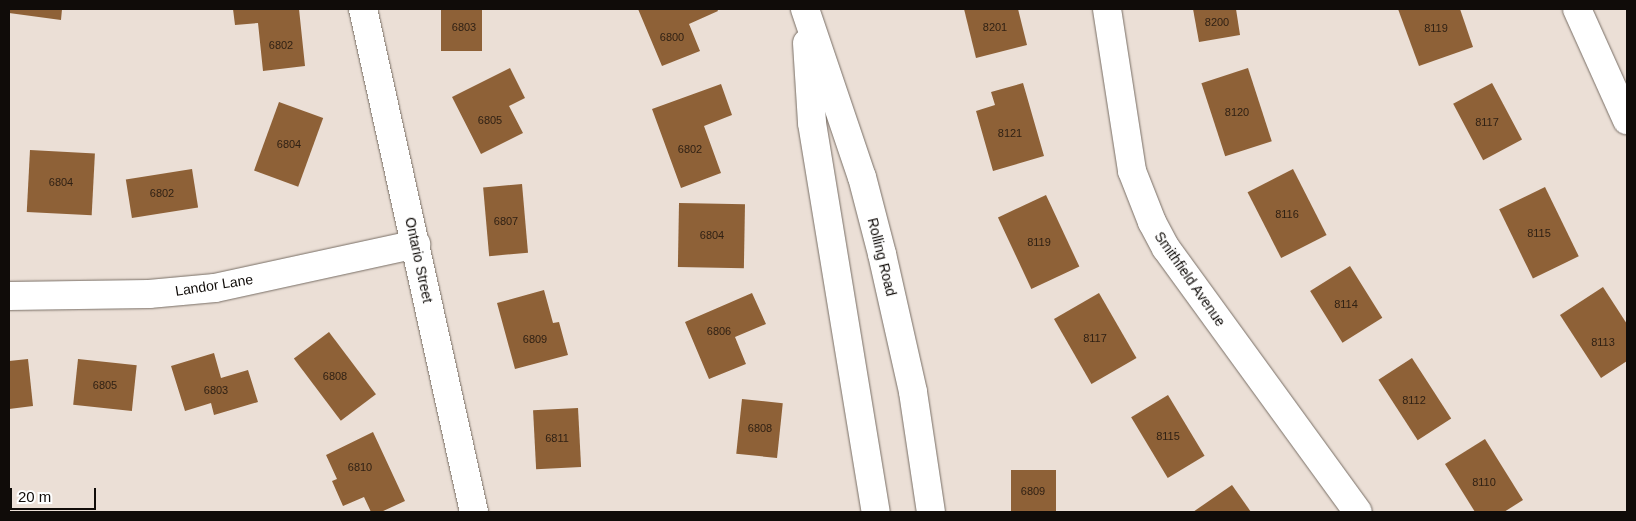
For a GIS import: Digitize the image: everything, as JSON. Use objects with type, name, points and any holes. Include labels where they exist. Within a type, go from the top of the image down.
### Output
[{"type":"street","name":"Ontario Street","points":[[363,9],[474,512]]},
{"type":"street","name":"Rolling Road","points":[[805,9],[812,123],[876,512]]},
{"type":"street","name":"Rolling Road","points":[[805,9],[862,177],[882,254],[913,392],[931,512]]},
{"type":"street","name":"Smithfield Avenue","points":[[1107,9],[1132,171],[1152,222],[1166,248],[1358,512]]},
{"type":"street","points":[[1577,9],[1627,120]]},
{"type":"street","name":"Landor Lane","points":[[9,296],[149,294],[216,288],[416,244]]},
{"type":"building","points":[[9,9],[62,9],[61,20],[9,13]]},
{"type":"building","points":[[233,9],[299,9],[305,66],[263,71],[258,23],[235,25]]},
{"type":"building","points":[[441,9],[482,9],[482,51],[441,51]]},
{"type":"building","points":[[638,9],[717,9],[718,11],[689,24],[700,51],[662,66]]},
{"type":"building","points":[[964,9],[1018,9],[1027,45],[976,58]]},
{"type":"building","points":[[1193,9],[1236,9],[1240,35],[1199,42]]},
{"type":"building","points":[[1398,9],[1460,9],[1473,47],[1419,66]]},
{"type":"building","points":[[510,68],[525,98],[509,106],[523,133],[481,154],[452,97]]},
{"type":"building","points":[[1248,68],[1272,141],[1225,156],[1201,83]]},
{"type":"building","points":[[1023,83],[1044,156],[993,171],[976,111],[995,105],[991,92]]},
{"type":"building","points":[[1492,83],[1522,140],[1483,160],[1453,104]]},
{"type":"building","points":[[721,84],[732,115],[704,126],[721,173],[681,188],[652,109]]},
{"type":"building","points":[[279,102],[323,118],[298,187],[254,171]]},
{"type":"building","points":[[30,150],[95,153],[92,215],[27,212]]},
{"type":"building","points":[[192,169],[198,208],[132,218],[126,179]]},
{"type":"building","points":[[1293,169],[1327,235],[1281,258],[1248,192]]},
{"type":"building","points":[[522,184],[528,253],[489,256],[483,187]]},
{"type":"building","points":[[1545,187],[1579,256],[1533,279],[1499,209]]},
{"type":"building","points":[[1046,195],[1079,267],[1031,289],[998,217]]},
{"type":"building","points":[[679,203],[745,204],[744,268],[678,267]]},
{"type":"building","points":[[1350,266],[1382,318],[1342,343],[1310,291]]},
{"type":"building","points":[[1603,287],[1627,324],[1627,361],[1601,378],[1560,315]]},
{"type":"building","points":[[544,290],[553,323],[559,322],[568,355],[515,369],[497,303]]},
{"type":"building","points":[[752,293],[766,324],[735,337],[746,364],[709,379],[685,322]]},
{"type":"building","points":[[1099,293],[1136,358],[1091,384],[1054,319]]},
{"type":"building","points":[[329,332],[376,394],[341,421],[294,358]]},
{"type":"building","points":[[214,353],[221,378],[248,370],[258,402],[214,415],[211,403],[185,411],[171,366]]},
{"type":"building","points":[[1412,358],[1451,418],[1418,440],[1378,380]]},
{"type":"building","points":[[28,359],[33,406],[9,409],[9,361]]},
{"type":"building","points":[[78,359],[137,365],[132,411],[73,405]]},
{"type":"building","points":[[1168,395],[1205,456],[1168,478],[1131,417]]},
{"type":"building","points":[[742,399],[783,403],[777,458],[736,454]]},
{"type":"building","points":[[578,408],[581,467],[536,469],[533,410]]},
{"type":"building","points":[[373,432],[405,501],[381,512],[371,512],[364,497],[343,506],[332,481],[337,479],[326,455]]},
{"type":"building","points":[[1485,439],[1523,500],[1504,512],[1475,512],[1445,464]]},
{"type":"building","points":[[1011,470],[1056,470],[1056,512],[1011,512]]},
{"type":"building","points":[[1232,485],[1251,512],[1193,512]]}]
